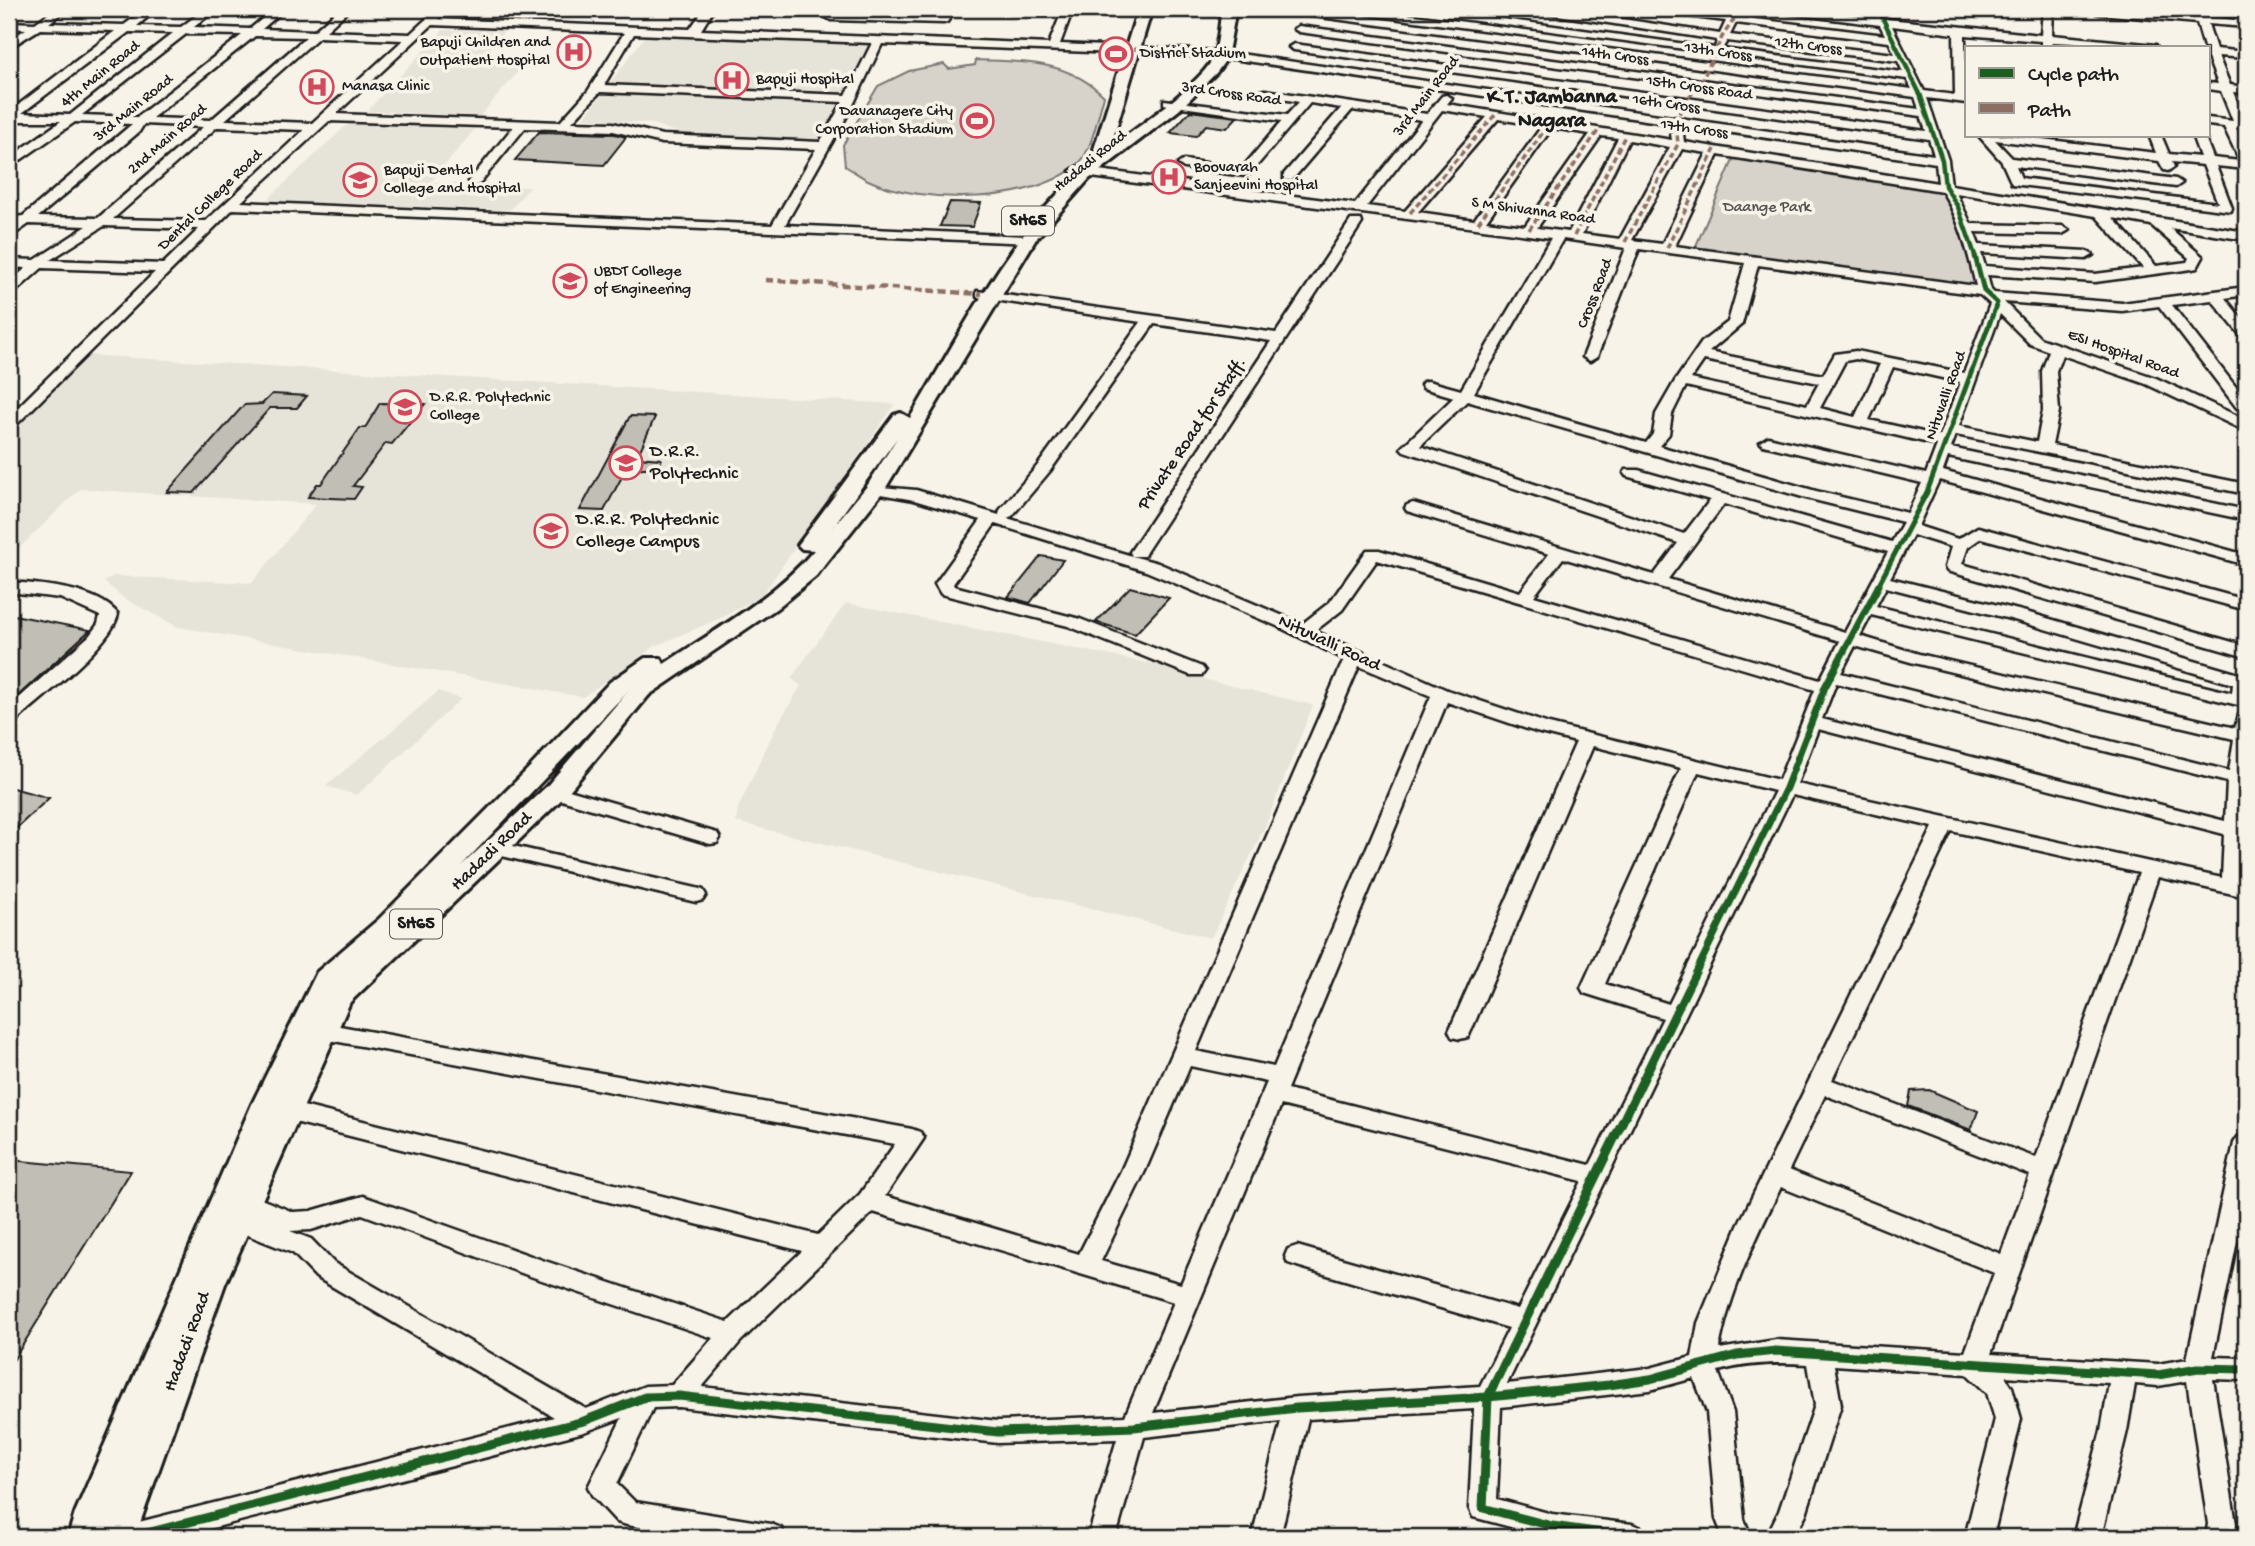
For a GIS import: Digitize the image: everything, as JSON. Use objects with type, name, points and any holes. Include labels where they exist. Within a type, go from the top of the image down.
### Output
[{"type":"main road","points":[[1122,133],[1134,49],[1145,9]]},
{"type":"main road","points":[[86,1537],[93,1513],[267,1104],[327,979],[388,925],[541,770],[618,687],[696,633],[771,587],[897,439],[1021,240],[1061,198],[1081,172],[1122,133],[1173,103],[1212,69],[1220,58],[1229,9]]},
{"type":"main road","name":"Hadadi Road","points":[[1081,172],[1102,149],[1122,133]]},
{"type":"main road","name":"Hadadi Road","points":[[117,1537],[209,1284],[338,998],[555,792],[640,690],[769,603],[808,570],[875,489],[897,439]]},
{"type":"street","points":[[9,45],[62,9]]},
{"type":"street","points":[[9,116],[152,9]]},
{"type":"street","name":"4th Main Road","points":[[9,164],[73,118],[211,9]]},
{"type":"street","name":"3rd Main Road","points":[[9,234],[135,130],[141,120],[280,9]]},
{"type":"street","name":"2nd Main Road","points":[[9,290],[46,257],[100,223],[345,9]]},
{"type":"street","name":"Dental College Road","points":[[9,424],[209,225],[443,9]]},
{"type":"street","points":[[692,33],[709,9]]},
{"type":"street","points":[[831,17],[943,20],[951,9]]},
{"type":"street","points":[[1054,46],[1068,9]]},
{"type":"street","name":"12th Cross","points":[[1410,9],[1911,76]]},
{"type":"street","name":"3rd Main Road","points":[[1359,206],[1465,72],[1521,9]]},
{"type":"street","points":[[1538,9],[1722,37],[1902,58]]},
{"type":"street","points":[[1653,9],[1893,39]]},
{"type":"street","points":[[1678,144],[1675,123],[1683,103],[1700,85],[1722,37],[1741,9]]},
{"type":"street","points":[[1776,9],[1881,15],[1959,31],[2001,34],[2045,43],[2088,44],[2102,23]]},
{"type":"street","points":[[2045,43],[2048,9]]},
{"type":"street","points":[[1289,65],[1305,10]]},
{"type":"street","name":"13th Cross","points":[[1305,10],[1709,68],[1964,100]]},
{"type":"street","points":[[2102,23],[2125,46],[2152,30],[2200,14],[2246,24]]},
{"type":"street","points":[[2200,14],[2208,46]]},
{"type":"street","points":[[1881,15],[1920,94],[1942,160],[1945,186],[1958,207],[1990,297]]},
{"type":"street","name":"16th Cross","points":[[430,22],[1219,54],[1675,123],[1942,160]]},
{"type":"street","points":[[2102,23],[2152,30]]},
{"type":"street","points":[[9,25],[412,37]]},
{"type":"street","name":"14th Cross","points":[[1300,29],[1700,85],[1926,113]]},
{"type":"street","points":[[562,125],[597,88],[631,30]]},
{"type":"street","points":[[1959,31],[1964,100]]},
{"type":"street","points":[[2001,34],[2001,46]]},
{"type":"street","points":[[776,229],[850,99],[879,39]]},
{"type":"street","name":"15th Cross Road","points":[[1294,47],[1934,136]]},
{"type":"street","points":[[2210,52],[2246,55]]},
{"type":"street","points":[[1985,136],[2114,147],[2164,158],[2246,163],[2239,125],[2227,88],[2210,54]]},
{"type":"street","points":[[2210,86],[2246,90]]},
{"type":"street","points":[[597,88],[850,99]]},
{"type":"street","points":[[1265,93],[1431,118]]},
{"type":"street","points":[[1185,163],[1245,172],[1307,99]]},
{"type":"street","name":"3rd Cross Road","points":[[1173,103],[1290,119]]},
{"type":"street","points":[[1288,177],[1350,105]]},
{"type":"street","name":"17th Cross","points":[[1439,106],[2246,236]]},
{"type":"street","points":[[1410,213],[1495,115]]},
{"type":"street","points":[[9,116],[313,127]]},
{"type":"street","points":[[325,117],[613,127],[662,139],[824,146]]},
{"type":"street","points":[[2210,122],[2239,125]]},
{"type":"street","points":[[475,181],[522,124]]},
{"type":"street","points":[[1478,223],[1549,124]]},
{"type":"street","points":[[1530,230],[1598,131]]},
{"type":"street","points":[[1625,136],[1567,235],[1466,394],[1409,448],[1688,541]]},
{"type":"street","points":[[1985,136],[2008,161],[2016,181],[2226,208],[2198,136]]},
{"type":"street","points":[[2155,136],[2182,203]]},
{"type":"street","name":"Cross Road","points":[[1590,357],[1630,243],[1678,144]]},
{"type":"street","points":[[1667,248],[1715,149]]},
{"type":"street","points":[[2008,161],[2176,183]]},
{"type":"street","name":"S M Shivanna Road","points":[[1081,172],[1667,248],[1990,297],[2122,307],[2217,297],[2246,291]]},
{"type":"street","points":[[230,205],[1021,240]]},
{"type":"street","points":[[2101,213],[2153,271]]},
{"type":"street","points":[[2054,215],[2062,230],[2108,276]]},
{"type":"street","points":[[9,220],[209,225]]},
{"type":"street","points":[[1980,270],[2045,276],[2108,276],[2192,265],[2196,257],[2156,222]]},
{"type":"street","name":"Private Road for Staff.","points":[[1138,552],[1356,223]]},
{"type":"street","points":[[1966,228],[2062,230]]},
{"type":"street","points":[[1974,249],[2086,255]]},
{"type":"street","points":[[1649,449],[1661,434],[1663,419],[1682,381],[1707,345],[1735,324],[1753,260]]},
{"type":"street","points":[[9,263],[166,268]]},
{"type":"street","name":"Private Road for Staff.","points":[[988,295],[1280,338]]},
{"type":"street","name":"ESI Hospital Road","points":[[1990,297],[2035,341],[2151,381],[2246,426]]},
{"type":"street","name":"Nituvalli Road","points":[[1786,788],[1828,682],[1933,477],[1969,379],[1990,297]]},
{"type":"street","points":[[2217,297],[2246,333]]},
{"type":"street","points":[[2164,303],[2244,405]]},
{"type":"street","points":[[1149,320],[1044,468],[998,516],[944,584],[947,590],[1017,606],[1116,637],[1196,671]]},
{"type":"street","points":[[2044,447],[2051,411],[2049,371],[2057,349]]},
{"type":"street","points":[[1700,355],[1827,380]]},
{"type":"street","points":[[1811,411],[1840,356],[1856,355],[1969,379]]},
{"type":"street","points":[[1860,422],[1889,361]]},
{"type":"street","points":[[1734,393],[1767,367]]},
{"type":"street","points":[[1682,381],[1946,441],[2246,515]]},
{"type":"street","points":[[1428,384],[1911,524],[1960,545]]},
{"type":"street","points":[[2180,395],[2244,405]]},
{"type":"street","points":[[1946,441],[2044,447],[2246,489]]},
{"type":"street","points":[[1768,442],[1933,477],[2246,560]]},
{"type":"street","points":[[1632,473],[1897,549]]},
{"type":"street","name":"Nituvalli Road","points":[[875,489],[916,495],[998,516],[1152,567],[1441,694],[1544,728],[1786,788],[2239,888]]},
{"type":"street","points":[[1659,580],[1720,498]]},
{"type":"street","points":[[1413,508],[1914,658],[2246,730],[2239,888]]},
{"type":"street","points":[[2246,605],[1978,532],[1960,545],[1953,568],[2246,652]]},
{"type":"street","points":[[1523,599],[1560,551]]},
{"type":"street","points":[[1303,632],[1336,606],[1373,554],[1523,599],[1828,682],[2242,779]]},
{"type":"street","points":[[1881,581],[2020,616],[2245,689]]},
{"type":"street","points":[[9,587],[65,593],[91,601],[109,614],[107,625],[95,640],[9,717]]},
{"type":"street","points":[[1866,609],[2245,689]]},
{"type":"street","points":[[1086,1266],[1133,1171],[1354,656]]},
{"type":"street","points":[[1102,1537],[1135,1427],[1441,694]]},
{"type":"street","points":[[1813,722],[2241,832]]},
{"type":"street","points":[[1460,1031],[1587,739]]},
{"type":"street","points":[[1676,1014],[1592,988],[1692,764]]},
{"type":"street","points":[[1632,1537],[1552,1526],[1483,1508],[1488,1397],[1786,788]]},
{"type":"street","points":[[555,792],[710,838]]},
{"type":"street","points":[[1737,1537],[1730,1519],[1720,1412],[1703,1364],[1711,1323],[1749,1226],[1945,823]]},
{"type":"street","points":[[496,849],[696,895]]},
{"type":"street","points":[[1974,1364],[2151,869]]},
{"type":"street","points":[[323,1031],[912,1138],[869,1200],[733,1334],[679,1396]]},
{"type":"street","points":[[1182,1056],[1596,1175]]},
{"type":"street","points":[[1819,1084],[2043,1170]]},
{"type":"street","points":[[287,1111],[822,1246]]},
{"type":"street","points":[[2220,1537],[2222,1524],[2199,1368],[2246,1143]]},
{"type":"street","points":[[1774,1174],[2009,1268]]},
{"type":"street","points":[[869,1200],[1189,1297]]},
{"type":"street","points":[[242,1211],[292,1222],[314,1220],[348,1206],[363,1205],[536,1268],[733,1334]]},
{"type":"street","points":[[242,1211],[302,1246],[325,1270],[584,1421]]},
{"type":"street","points":[[1297,1256],[1526,1322]]},
{"type":"street","points":[[131,1537],[584,1421],[645,1397],[679,1396],[998,1432],[1135,1427],[1297,1408],[1488,1397],[1609,1385],[1650,1379],[1737,1355],[1776,1351],[2158,1375],[2199,1368],[2246,1369]]},
{"type":"street","points":[[1780,1537],[1792,1514],[1828,1405],[1819,1354]]},
{"type":"street","points":[[1974,1364],[1999,1387],[2008,1419],[1979,1537]]},
{"type":"street","points":[[2087,1537],[2114,1431],[2124,1373]]},
{"type":"street","points":[[645,1397],[602,1487],[627,1513],[771,1537]]},
{"type":"street","points":[[1266,1537],[1297,1408]]},
{"type":"shaded area","points":[[443,30],[504,31],[484,56],[530,58],[480,116],[367,111]]},
{"type":"shaded area","name":"Bapuji Hospital","points":[[646,35],[873,42],[819,140],[686,136],[654,124],[584,118]]},
{"type":"shaded area","name":"Bapuji Dental College and Hospital","points":[[351,121],[479,124],[419,197],[435,182],[530,187],[510,210],[266,201]]},
{"type":"shaded area","name":"D.R.R. Polytechnic College Campus","points":[[85,355],[895,404],[762,595],[723,617],[655,646],[583,697],[178,627],[125,599],[104,582],[113,576],[252,583],[316,504],[80,489],[9,558],[9,435]]},
{"type":"shaded area","points":[[846,603],[1188,671],[1207,680],[1313,705],[1266,824],[1211,938],[736,822],[738,808],[777,725],[801,686],[791,678]]},
{"type":"shaded area","points":[[439,691],[461,699],[357,795],[326,786]]},
{"type":"green space","name":"Davanagere City Corporation Stadium","points":[[976,60],[1028,63],[1060,69],[1090,84],[1104,96],[1091,141],[1080,162],[1061,176],[1036,186],[1008,193],[947,197],[890,188],[868,180],[845,166],[843,145],[878,86],[909,71],[944,64],[949,69],[975,65]]},
{"type":"green space","name":"Daange Park","points":[[1736,153],[1940,187],[1967,247],[1976,288],[1695,248]]},
{"type":"building","points":[[1190,111],[1237,117],[1227,128],[1206,125],[1196,136],[1170,133]]},
{"type":"building","points":[[539,132],[615,134],[626,137],[604,165],[515,160]]},
{"type":"building","points":[[950,202],[981,203],[972,227],[940,226]]},
{"type":"building","points":[[272,394],[307,396],[297,408],[270,408],[194,493],[167,492],[244,405],[262,404]]},
{"type":"building","points":[[380,403],[425,404],[392,444],[386,443],[353,486],[362,487],[354,499],[308,497],[317,484],[321,484],[360,428],[365,428]]},
{"type":"building","points":[[630,416],[655,417],[637,457],[661,459],[661,467],[626,469],[604,511],[580,510]]},
{"type":"building","points":[[1041,556],[1063,560],[1030,603],[1008,597]]},
{"type":"building","points":[[1130,587],[1169,598],[1135,634],[1096,622]]},
{"type":"building","points":[[9,614],[90,630],[9,704]]},
{"type":"building","points":[[9,787],[49,798],[9,835]]},
{"type":"building","points":[[1929,1090],[1978,1111],[1971,1130],[1908,1106],[1911,1091]]},
{"type":"building","points":[[9,1160],[131,1171],[9,1367]]},
{"type":"marked path","points":[[1625,242],[1678,144],[1676,123],[1683,103],[1700,85],[1722,37],[1741,9]]},
{"type":"marked path","points":[[1134,49],[1219,54]]},
{"type":"marked path","points":[[1410,213],[1495,115]]},
{"type":"marked path","points":[[1478,223],[1549,124]]},
{"type":"marked path","points":[[1529,230],[1598,131]]},
{"type":"marked path","points":[[1574,236],[1625,136]]},
{"type":"marked path","points":[[1667,248],[1715,149]]},
{"type":"marked path","points":[[766,280],[982,294]]},
{"type":"cycle path","points":[[1632,1537],[1552,1526],[1483,1508],[1488,1397],[1786,788],[1825,687],[1927,492],[1997,303],[1984,291],[1972,243],[1958,207],[1945,186],[1942,160],[1920,94],[1878,9]]},
{"type":"cycle path","points":[[131,1537],[584,1421],[645,1397],[679,1396],[998,1432],[1134,1427],[1297,1408],[1488,1397],[1609,1385],[1650,1379],[1737,1355],[1776,1351],[2158,1375],[2198,1368],[2246,1369]]},
{"type":"place","name":"Bapuji Children and Outpatient Hospital","points":[[574,52]]},
{"type":"place","name":"District Stadium","points":[[1116,54]]},
{"type":"place","name":"Bapuji Hospital","points":[[732,80]]},
{"type":"place","name":"Manasa Clinic","points":[[317,87]]},
{"type":"place","name":"Davanagere City Corporation Stadium","points":[[977,121]]},
{"type":"place","name":"Boovarah Sanjeevini Hospital","points":[[1169,177]]},
{"type":"place","name":"Bapuji Dental College and Hospital","points":[[360,180]]},
{"type":"place","name":"UBDT College of Engineering","points":[[570,281]]},
{"type":"place","name":"D.R.R. Polytechnic College","points":[[405,407]]},
{"type":"place","name":"D.R.R. Polytechnic","points":[[626,463]]},
{"type":"place","name":"D.R.R. Polytechnic College Campus","points":[[551,531]]},
{"type":"district","name":"K.T. Jambanna Nagara","points":[[1552,110]]}]
